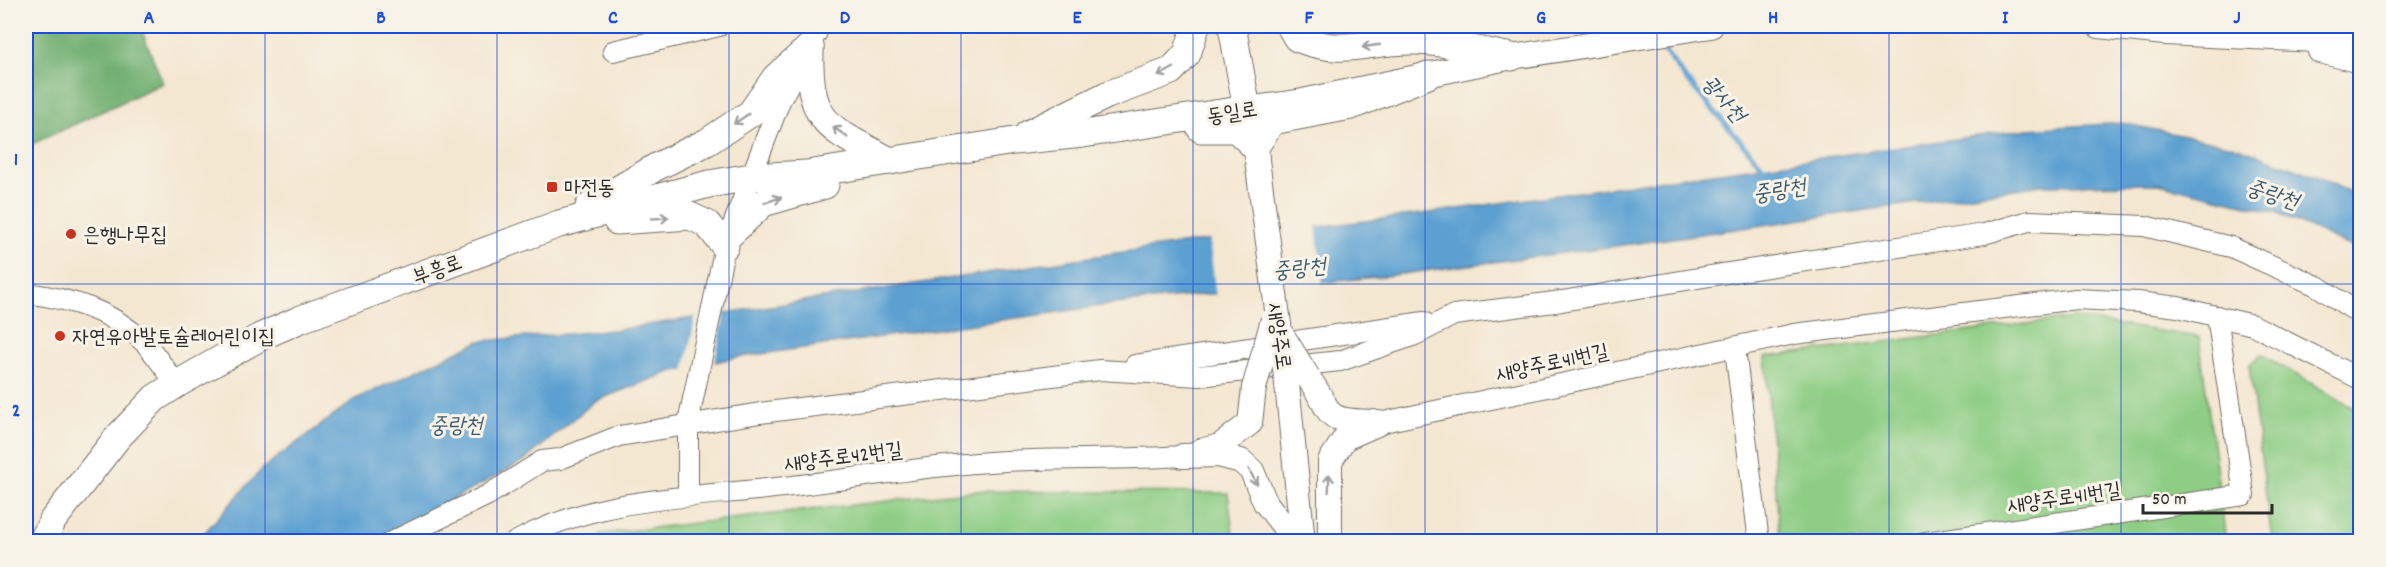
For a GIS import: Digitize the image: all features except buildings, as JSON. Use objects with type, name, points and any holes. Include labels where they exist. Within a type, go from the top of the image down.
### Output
[{"type":"main road","points":[[1014,141],[1107,95],[1171,71],[1187,54],[1196,26]]},
{"type":"main road","name":"새양주로","points":[[1232,26],[1247,109]]},
{"type":"main road","points":[[1290,26],[1298,38],[1333,49],[1362,48],[1412,40],[1512,57]]},
{"type":"main road","points":[[815,36],[809,79],[818,115],[841,134],[901,159]]},
{"type":"main road","points":[[559,224],[656,167],[707,142],[751,113],[776,77],[815,36]]},
{"type":"main road","points":[[1083,134],[1236,129],[1256,154],[1272,121],[1351,106],[1428,75]]},
{"type":"main road","name":"동일로","points":[[751,177],[807,174],[1014,141],[1083,134],[1247,109]]},
{"type":"main road","points":[[559,224],[690,216],[706,224],[727,241],[763,203],[901,159]]},
{"type":"main road","name":"부흥로","points":[[42,542],[53,520],[117,438],[155,398],[260,337],[301,319],[559,224],[709,184],[751,177]]},
{"type":"street","points":[[613,51],[719,26]]},
{"type":"street","name":"동일로","points":[[1247,109],[1298,102],[1512,57],[1711,26]]},
{"type":"street","points":[[2099,26],[2165,33],[2361,42]]},
{"type":"street","points":[[688,495],[688,423],[727,241],[780,101],[815,36]]},
{"type":"street","points":[[2265,38],[2361,61]]},
{"type":"street","name":"새양주로","points":[[1247,109],[1256,154],[1277,320],[1297,381],[1303,542]]},
{"type":"street","points":[[391,542],[488,495],[542,461],[560,459],[620,436],[688,423],[1100,370],[1199,376],[1340,361],[1415,335],[1454,315],[1562,301],[1984,234],[2029,221],[2144,226],[2230,247],[2318,286],[2361,314]]},
{"type":"street","points":[[26,293],[67,299],[102,311],[145,344],[177,384]]},
{"type":"street","name":"새양주로41번길","points":[[1379,423],[1735,349],[1794,334],[2076,299],[2138,302],[2217,316],[2253,326],[2361,380]]},
{"type":"street","name":"새양주로41번길","points":[[1926,542],[2244,495],[2217,316]]},
{"type":"street","points":[[1183,456],[1220,446],[1250,423],[1254,388],[1277,320]]},
{"type":"street","points":[[1735,349],[1759,542]]},
{"type":"street","points":[[1297,381],[1333,418],[1341,421],[1379,423]]},
{"type":"street","points":[[1330,542],[1330,461],[1345,438],[1379,423]]},
{"type":"street","points":[[1183,456],[1218,455],[1241,461],[1252,471],[1265,502],[1296,542]]},
{"type":"street","name":"새양주로42번길","points":[[515,542],[561,519],[599,508],[688,495],[1005,461],[1183,456]]},
{"type":"green space","points":[[26,26],[140,26],[163,83],[26,147]]},
{"type":"green space","points":[[2073,318],[2199,337],[2226,541],[1780,541],[1765,357]]},
{"type":"green space","points":[[2261,354],[2360,412],[2360,541],[2272,541],[2249,365]]},
{"type":"green space","points":[[975,491],[1228,493],[1234,541],[601,541],[600,534]]},
{"type":"water","name":"중랑천","points":[[2122,123],[2238,147],[2318,177],[2360,197],[2360,251],[2276,212],[2159,184],[2042,185],[1624,245],[1386,276],[1115,304],[733,358],[670,372],[595,401],[524,461],[376,541],[196,542],[263,468],[356,399],[480,341],[615,330],[1149,248],[1429,213],[2027,129]]},
{"type":"pier","points":[[1316,224],[1323,286],[1216,297],[1209,237]]},
{"type":"pier","points":[[725,310],[714,365],[684,372],[696,315]]},
{"type":"waterway","name":"광사천","points":[[1657,41],[1685,78],[1765,169]]},
{"type":"place","name":"마전동","points":[[552,187]]},
{"type":"place","name":"은행나무집","points":[[71,234]]},
{"type":"place","name":"자연유아발토슐레어린이집","points":[[60,336]]}]
